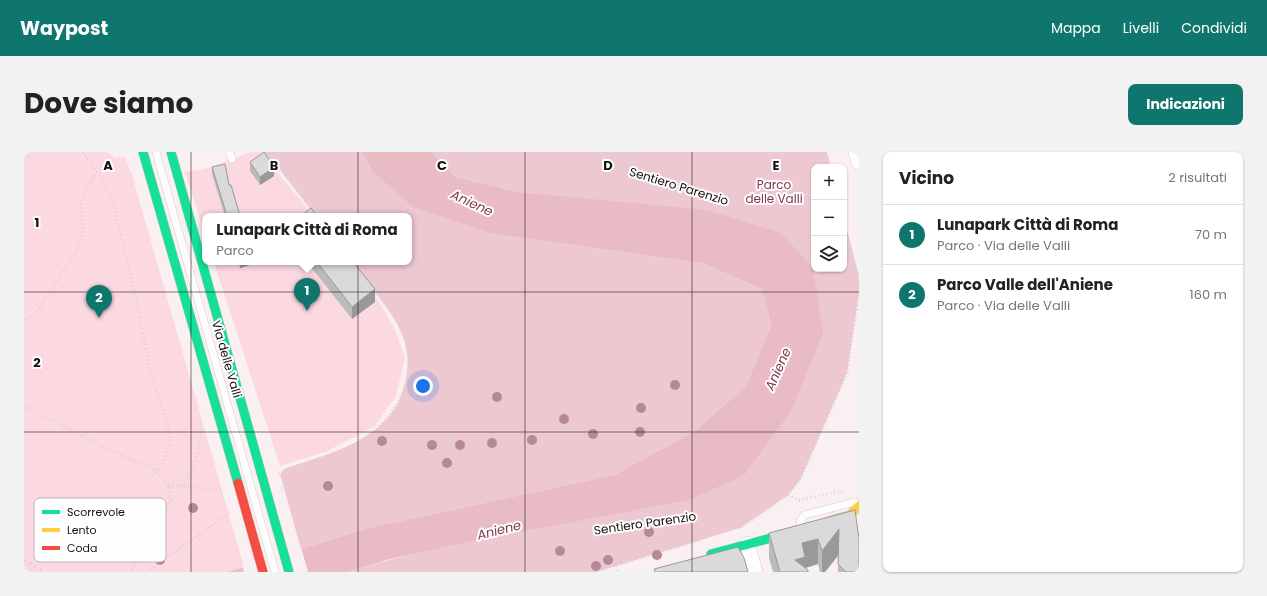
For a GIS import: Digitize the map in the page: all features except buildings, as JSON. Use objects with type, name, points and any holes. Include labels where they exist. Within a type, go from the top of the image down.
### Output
[{"type":"main road","name":"Via delle Valli","points":[[143,152],[263,572]]},
{"type":"main road","name":"Via delle Valli","points":[[171,152],[202,262]]},
{"type":"main road","name":"Via delle Valli","points":[[203,265],[289,572]]},
{"type":"main road","points":[[822,524],[848,516],[859,506]]},
{"type":"main road","points":[[701,556],[805,528]]},
{"type":"street","points":[[856,152],[859,162]]},
{"type":"street","points":[[748,544],[755,572]]},
{"type":"lane","name":"Via delle Valli","points":[[156,152],[276,572]]},
{"type":"lane","points":[[805,528],[800,521],[804,515],[859,502]]},
{"type":"path","points":[[83,152],[107,189],[117,216],[135,293],[152,379],[171,436],[164,462],[156,472]]},
{"type":"path","points":[[263,152],[280,169],[314,213]]},
{"type":"path","points":[[317,152],[352,201],[364,213]]},
{"type":"path","points":[[440,152],[458,165],[481,158],[472,152]]},
{"type":"path","points":[[596,152],[645,152]]},
{"type":"path","points":[[817,152],[822,164]]},
{"type":"path","points":[[612,153],[703,171],[750,175],[803,191],[811,200]]},
{"type":"path","name":"Sentiero Parenzio","points":[[458,165],[499,163],[553,168],[589,163],[612,166],[751,208],[811,253]]},
{"type":"path","points":[[24,321],[36,313],[79,247],[83,233],[81,200],[96,172]]},
{"type":"path","points":[[846,236],[859,278]]},
{"type":"path","points":[[847,253],[859,278]]},
{"type":"path","points":[[412,261],[444,298],[462,334],[470,372],[467,411],[448,446]]},
{"type":"path","name":"Sentiero Parenzio","points":[[464,572],[500,560],[540,543],[568,535],[702,516],[745,498],[777,460],[799,416],[833,326],[822,272]]},
{"type":"path","points":[[274,478],[285,469],[353,445],[378,428],[388,418],[401,398],[409,362],[403,335],[393,315],[370,286]]},
{"type":"path","points":[[278,489],[344,479],[401,464],[448,446],[642,421],[699,324],[444,298]]},
{"type":"path","points":[[740,528],[788,495],[800,480],[847,373],[859,301]]},
{"type":"path","points":[[24,406],[111,450],[152,468],[168,485],[171,500],[166,509]]},
{"type":"path","points":[[184,486],[202,438],[202,430]]},
{"type":"path","points":[[168,485],[227,490]]},
{"type":"path","points":[[788,495],[799,500],[841,491],[844,500]]},
{"type":"path","points":[[166,558],[234,510]]},
{"type":"path","points":[[594,572],[703,540]]},
{"type":"path","points":[[130,572],[136,562]]},
{"type":"path","points":[[147,572],[161,562]]},
{"type":"path","points":[[616,566],[618,572]]},
{"type":"shaded area","points":[[24,152],[107,152],[115,158],[125,157],[132,175],[244,567],[228,572],[24,572]]},
{"type":"shaded area","points":[[251,152],[260,152],[311,213],[202,213],[202,225],[185,172],[205,169]]},
{"type":"shaded area","points":[[215,265],[351,265],[375,296],[393,325],[405,357],[396,396],[374,427],[325,452],[280,466]]},
{"type":"green space","points":[[263,152],[362,152],[371,170],[493,234],[702,263],[762,289],[771,325],[746,386],[695,431],[614,475],[368,528],[301,549],[280,474],[285,469],[340,449],[358,441],[374,431],[387,419],[398,403],[405,384],[408,359],[402,334],[385,305],[353,265],[412,265],[412,213],[314,213],[278,167]]},
{"type":"green space","name":"Parco delle Valli","points":[[432,152],[827,152],[830,164],[811,164],[811,267],[602,201],[517,192],[456,177]]},
{"type":"green space","name":"Parco delle Valli","points":[[847,230],[859,276],[859,293],[847,373],[800,480],[788,495],[740,528],[596,572],[347,572],[432,549],[474,540],[690,500],[811,272],[847,272]]},
{"type":"water","name":"Aniene","points":[[362,152],[432,152],[456,177],[517,192],[707,210],[781,233],[811,266],[811,272],[814,272],[823,333],[791,411],[744,475],[690,500],[486,538],[390,559],[347,572],[228,572],[368,528],[614,475],[695,431],[746,386],[771,325],[762,289],[702,263],[493,234],[413,207],[371,170]]},
{"type":"pier","points":[[301,547],[308,572],[244,572],[242,565]]},
{"type":"railway","points":[[24,560],[44,572]]},
{"type":"railway","points":[[24,569],[30,572]]},
{"type":"traffic: fast","points":[[143,152],[238,483]]},
{"type":"traffic: fast","points":[[171,152],[202,262]]},
{"type":"traffic: fast","points":[[203,265],[262,476]]},
{"type":"traffic: fast","points":[[262,476],[289,572]]},
{"type":"traffic: fast","points":[[711,554],[797,531]]},
{"type":"traffic: slow","points":[[829,521],[850,515],[859,506]]},
{"type":"traffic: jam","points":[[238,483],[263,572]]},
{"type":"place","name":"Lunapark Città di Roma","points":[[307,311]]},
{"type":"place","name":"Parco Valle dell'Aniene","points":[[99,318]]}]
